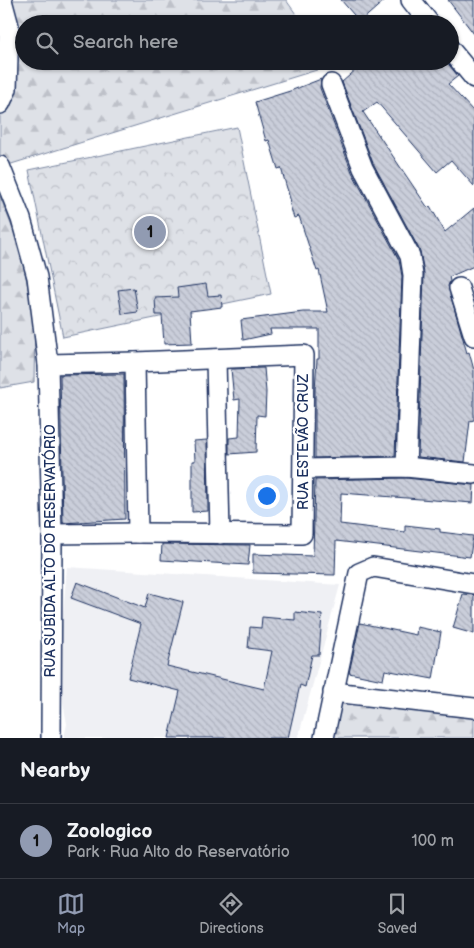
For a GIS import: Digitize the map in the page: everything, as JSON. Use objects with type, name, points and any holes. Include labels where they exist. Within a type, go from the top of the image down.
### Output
[{"type":"street","points":[[0,104],[7,89],[9,26],[2,0]]},
{"type":"street","points":[[411,0],[423,15]]},
{"type":"street","points":[[459,59],[474,78]]},
{"type":"street","points":[[331,84],[363,168],[410,256],[413,274],[406,467]]},
{"type":"street","name":"RUA SUBIDA ALTO DO RESERVATÓRIO","points":[[0,166],[21,219],[36,277],[48,364],[52,534],[51,738]]},
{"type":"street","points":[[459,288],[474,336]]},
{"type":"street","name":"RUA ESTEVÃO CRUZ","points":[[48,364],[304,355],[302,534],[52,534]]},
{"type":"street","points":[[216,359],[220,534]]},
{"type":"street","points":[[135,362],[138,533]]},
{"type":"street","points":[[304,469],[406,467],[474,474]]},
{"type":"street","points":[[324,738],[359,573],[373,567],[474,584]]},
{"type":"street","points":[[333,692],[474,708]]},
{"type":"shaded area","points":[[67,567],[340,585],[298,738],[64,738],[67,724],[58,674]]},
{"type":"green space","points":[[0,0],[286,0],[297,15],[15,15],[15,70],[317,70],[8,165],[0,165]]},
{"type":"green space","points":[[237,127],[271,294],[63,337],[29,170]]},
{"type":"green space","points":[[0,196],[21,250],[35,326],[34,382],[0,388]]},
{"type":"green space","points":[[341,702],[474,717],[474,738],[333,738]]},
{"type":"building","points":[[341,0],[385,0],[368,15],[354,15]]},
{"type":"building","points":[[448,0],[474,0],[474,34]]},
{"type":"building","points":[[356,70],[453,70],[458,76],[448,84],[474,112],[474,186],[451,160],[437,172],[377,102],[363,112],[428,208],[430,206],[445,232],[474,208],[474,266],[449,277],[448,286],[467,353],[469,352],[474,370],[474,420],[470,421],[465,462],[418,457],[424,273],[420,251],[373,163],[342,82]]},
{"type":"building","points":[[321,79],[320,88],[352,172],[399,260],[402,276],[395,456],[315,458],[315,390],[317,359],[319,359],[319,329],[270,329],[271,334],[243,340],[241,320],[303,312],[328,312],[319,270],[317,271],[299,216],[294,218],[281,168],[278,169],[269,140],[266,141],[255,102]]},
{"type":"building","points":[[206,284],[208,296],[221,295],[222,307],[190,311],[192,343],[164,344],[162,315],[156,315],[155,298],[178,297],[177,288]]},
{"type":"building","points":[[134,288],[138,312],[122,314],[118,290]]},
{"type":"building","points":[[264,368],[265,416],[257,415],[256,452],[229,454],[229,438],[239,437],[240,399],[234,400],[231,369]]},
{"type":"building","points":[[124,374],[125,519],[63,523],[60,375]]},
{"type":"building","points":[[207,440],[208,511],[192,512],[192,461],[195,461],[194,441]]},
{"type":"building","points":[[406,478],[474,485],[473,503],[341,493],[340,524],[405,532],[405,525],[440,529],[440,532],[473,536],[470,557],[336,541],[335,575],[253,573],[253,554],[313,556],[315,480]]},
{"type":"building","points":[[162,544],[250,545],[248,565],[161,560]]},
{"type":"building","points":[[77,582],[145,608],[149,593],[183,602],[167,666],[264,689],[272,651],[248,648],[250,627],[261,628],[262,617],[295,620],[295,612],[322,615],[319,655],[312,655],[305,687],[300,685],[288,738],[169,738],[180,691],[128,678],[141,624],[71,598]]},
{"type":"building","points":[[463,594],[474,595],[474,634],[453,628]]},
{"type":"building","points":[[360,623],[416,635],[417,627],[441,632],[433,679],[385,670],[383,680],[349,673]]},
{"type":"place","name":"Zoologico","points":[[150,232]]}]
